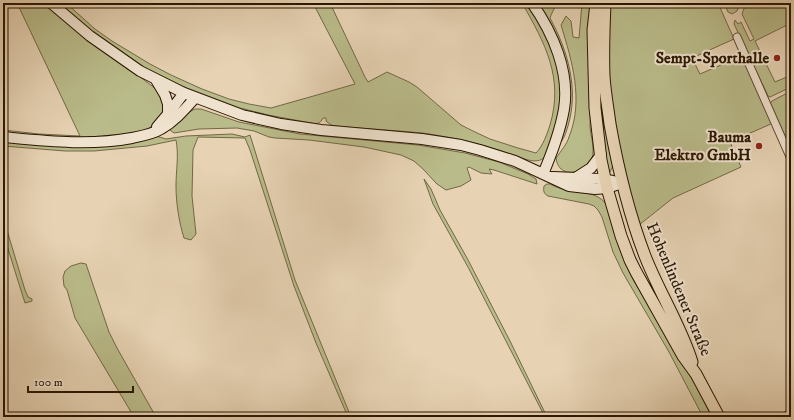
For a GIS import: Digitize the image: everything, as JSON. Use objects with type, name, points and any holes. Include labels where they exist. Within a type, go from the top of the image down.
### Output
[{"type":"main road","points":[[51,3],[90,36],[140,71],[195,98],[242,115],[282,124],[321,130],[422,139],[461,145],[515,161],[562,183],[573,186],[595,189],[607,184]]},
{"type":"main road","points":[[532,3],[554,41],[562,67],[564,80],[564,109],[546,175]]},
{"type":"main road","name":"Hohenlindener Straße","points":[[596,3],[593,30],[595,108],[601,155],[621,236],[630,260],[683,356],[696,374],[719,417]]},
{"type":"main road","name":"Hohenlindener Straße","points":[[605,3],[604,77],[613,139],[626,200],[644,255],[685,342],[696,374]]},
{"type":"main road","points":[[156,80],[168,104],[168,114]]},
{"type":"main road","points":[[148,135],[158,126],[184,93]]},
{"type":"main road","points":[[3,137],[87,143],[148,135],[160,130],[174,120],[195,98]]},
{"type":"main road","points":[[577,177],[591,168],[601,155]]},
{"type":"main road","points":[[546,175],[577,177],[607,184],[622,183]]},
{"type":"street","points":[[737,37],[791,159]]},
{"type":"street","points":[[785,417],[791,412]]},
{"type":"green space","points":[[17,3],[46,3],[58,15],[156,89],[161,95],[164,111],[152,126],[146,130],[121,136],[86,139],[81,137],[76,139],[3,133],[3,130],[80,136]]},
{"type":"green space","points":[[57,3],[66,3],[95,29],[112,41],[171,75],[229,99],[271,108],[355,84],[313,3],[330,3],[368,82],[387,72],[417,87],[461,125],[490,139],[536,153],[543,143],[550,125],[554,108],[555,92],[550,61],[545,47],[522,3],[529,3],[546,32],[559,70],[561,103],[556,128],[545,157],[541,160],[533,161],[478,144],[422,133],[336,126],[331,125],[326,121],[326,118],[323,118],[318,123],[313,123],[268,115],[240,108],[182,86],[142,67],[119,53]]},
{"type":"green space","points":[[537,3],[557,3],[550,18],[567,57],[570,70],[572,84],[571,112],[568,126],[562,141],[558,144],[568,90]]},
{"type":"green space","points":[[582,3],[593,3],[590,127],[593,154],[592,160],[589,164],[575,172],[567,172],[560,167],[556,158],[568,140],[576,109],[576,95],[575,81],[569,52],[561,25],[566,16],[571,21],[573,37],[579,38]]},
{"type":"green space","points":[[608,3],[718,3],[734,39],[692,58],[700,74],[742,56],[773,123],[730,142],[741,167],[673,198],[639,225],[621,158],[609,88]]},
{"type":"green space","points":[[724,3],[740,3],[737,11],[732,14],[728,12]]},
{"type":"green space","points":[[746,3],[791,3],[791,23],[755,41],[775,82],[789,76],[791,80],[791,87],[770,97],[768,96],[734,24],[735,20],[738,24],[741,22],[750,41],[754,39],[742,14]]},
{"type":"green space","points":[[598,42],[613,166],[610,172],[608,172],[607,169],[600,104]]},
{"type":"green space","points":[[791,91],[791,154],[770,104],[772,101]]},
{"type":"green space","points":[[195,109],[201,109],[239,122],[300,134],[418,145],[465,153],[499,162],[528,174],[536,179],[537,184],[494,170],[489,169],[492,174],[481,173],[469,167],[467,168],[471,180],[461,186],[446,190],[437,184],[414,161],[401,155],[364,147],[309,140],[275,138],[254,131],[237,128],[199,129],[174,133],[170,130],[184,115]]},
{"type":"green space","points":[[232,134],[245,137],[250,135],[295,280],[351,417],[348,417],[316,343],[294,286],[245,138],[198,137],[193,150],[192,196],[196,234],[191,240],[184,238],[178,212],[176,192],[176,140],[147,146],[94,151],[65,151],[3,146],[3,140],[156,136],[166,139],[186,136]]},
{"type":"green space","points":[[424,179],[431,189],[440,210],[510,341],[547,417],[545,417],[468,267],[433,204]]},
{"type":"green space","points":[[547,184],[593,195],[598,197],[606,204],[625,261],[634,281],[695,384],[712,417],[703,417],[669,352],[623,273],[613,252],[602,217],[598,210],[589,204],[548,196],[544,189],[544,186]]},
{"type":"green space","points":[[3,217],[25,290],[28,297],[32,299],[32,301],[25,303],[3,233]]},
{"type":"green space","points":[[81,263],[86,264],[109,332],[156,417],[134,417],[75,318],[67,290],[64,286],[63,277],[65,271],[71,266]]},
{"type":"place","name":"Sempt-Sporthalle","points":[[777,58]]},
{"type":"place","name":"Bauma Elektro GmbH","points":[[759,146]]}]
